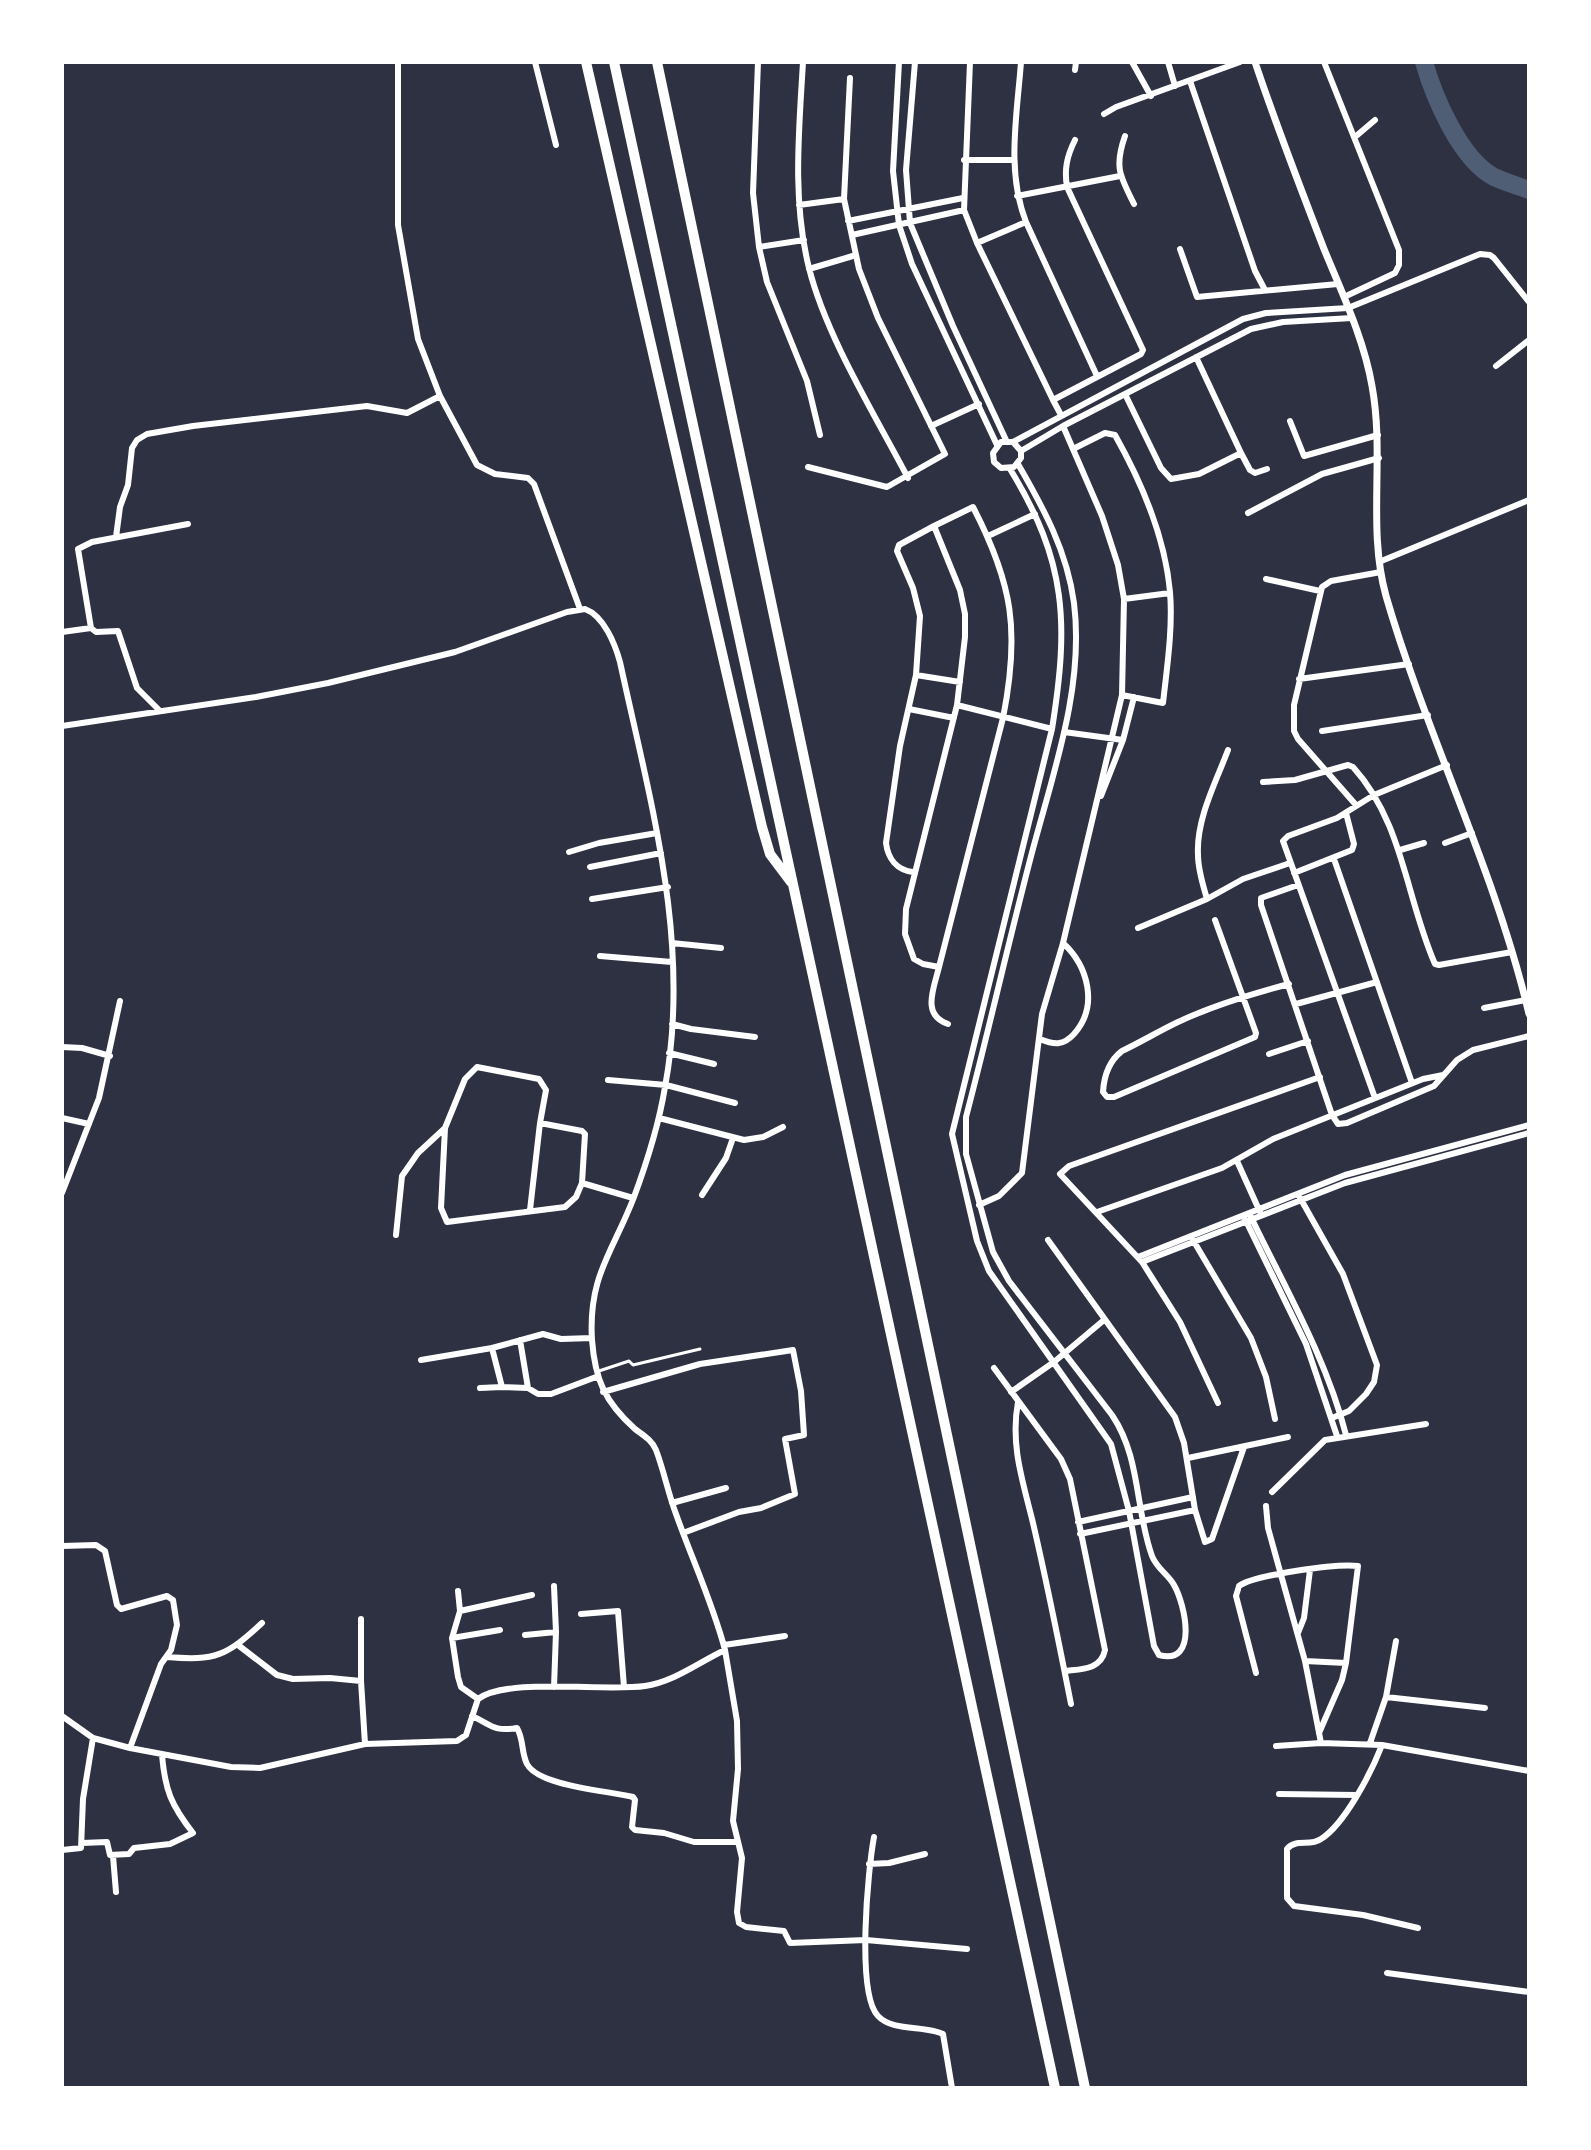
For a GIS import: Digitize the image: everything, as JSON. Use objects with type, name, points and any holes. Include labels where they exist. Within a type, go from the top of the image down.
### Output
[{"type":"highway","points":[[586,62],[762,827],[770,854],[792,884]]},
{"type":"highway","points":[[614,62],[1055,2088]]},
{"type":"highway","points":[[657,62],[1085,2088]]},
{"type":"street","points":[[398,62],[400,240],[414,322],[440,396],[477,465],[495,474],[528,478],[534,484],[580,609]]},
{"type":"street","points":[[535,62],[556,145]]},
{"type":"street","points":[[758,62],[753,193],[759,247],[767,282],[807,381],[820,435]]},
{"type":"street","points":[[803,62],[797,174],[809,269],[824,311],[908,478]]},
{"type":"street","points":[[899,62],[893,171],[899,225],[912,264],[997,445]]},
{"type":"street","points":[[915,62],[906,170],[910,223],[953,326],[1009,441],[1021,451]]},
{"type":"street","points":[[970,62],[964,210],[1061,415]]},
{"type":"street","points":[[1021,62],[1014,160],[1017,196],[1097,376]]},
{"type":"street","points":[[1132,62],[1151,96]]},
{"type":"street","points":[[1168,62],[1175,86]]},
{"type":"street","points":[[1104,114],[1240,62]]},
{"type":"street","points":[[1324,62],[1399,250],[1399,265],[1395,273],[1344,297]]},
{"type":"street","points":[[1257,63],[1289,161],[1352,318],[1372,386],[1378,435],[1376,521],[1381,572],[1397,630],[1512,952],[1529,1014]]},
{"type":"street","points":[[808,467],[883,487],[908,478],[945,454],[878,318],[856,255],[844,199],[850,78]]},
{"type":"street","points":[[1190,81],[1255,271],[1265,290]]},
{"type":"street","points":[[1355,137],[1375,120]]},
{"type":"street","points":[[1125,136],[1118,157],[1120,176],[1134,204]]},
{"type":"street","points":[[1053,400],[1141,354],[1143,345],[1067,187],[1067,157],[1075,140]]},
{"type":"street","points":[[964,160],[1014,160]]},
{"type":"street","points":[[1017,196],[1120,176]]},
{"type":"street","points":[[848,221],[963,198]]},
{"type":"street","points":[[799,205],[844,199]]},
{"type":"street","points":[[852,235],[964,210]]},
{"type":"street","points":[[977,243],[1026,222]]},
{"type":"street","points":[[759,247],[804,240]]},
{"type":"street","points":[[1180,249],[1197,297],[1338,284]]},
{"type":"street","points":[[1018,464],[1010,469],[1001,468],[994,462],[993,453],[997,445],[1061,415],[1243,319],[1266,313],[1348,308],[1480,254],[1494,258],[1529,302]]},
{"type":"street","points":[[809,269],[856,255]]},
{"type":"street","points":[[1010,469],[1035,514],[1055,569],[1061,605],[1062,661],[1052,729],[952,1134],[977,1241],[989,1271],[1111,1444],[1129,1511],[1154,1646],[1162,1656],[1175,1655],[1184,1647],[1186,1639],[1181,1604],[1175,1587],[1152,1556],[1128,1441],[1112,1415],[1002,1269],[993,1252],[975,1193],[964,1134],[1029,862],[1064,732],[1075,653],[1068,569],[1050,519],[1018,464],[1021,451],[1063,426],[1251,329],[1266,324],[1352,318]]},
{"type":"street","points":[[1496,366],[1529,340]]},
{"type":"street","points":[[1196,357],[1250,470],[1255,473],[1267,469]]},
{"type":"street","points":[[1125,394],[1161,468],[1171,479],[1199,474],[1241,453]]},
{"type":"street","points":[[116,537],[120,507],[128,485],[132,448],[137,440],[147,434],[367,406],[407,413],[440,396]]},
{"type":"street","points":[[931,426],[979,404]]},
{"type":"street","points":[[1290,421],[1302,455],[1306,457],[1378,435]]},
{"type":"street","points":[[979,1205],[999,1196],[1022,1173],[1042,1014],[1063,943],[1122,695],[1124,599],[1110,539],[1063,426]]},
{"type":"street","points":[[1073,449],[1105,433],[1115,435],[1148,501],[1164,555],[1170,593],[1163,703],[1122,695]]},
{"type":"street","points":[[1248,513],[1322,474],[1379,458]]},
{"type":"street","points":[[1379,562],[1529,500]]},
{"type":"street","points":[[913,872],[903,870],[896,864],[890,857],[886,843],[900,746],[916,675],[920,616],[913,588],[897,551],[899,545],[973,507],[1002,571],[1012,610],[1011,678],[931,1007],[935,1018],[948,1024]]},
{"type":"street","points":[[988,536],[1035,514]]},
{"type":"street","points":[[160,711],[137,688],[118,631],[96,632],[91,628],[78,549],[92,542],[188,524]]},
{"type":"street","points":[[934,526],[960,590],[965,614],[965,637],[957,705],[913,872],[904,922],[905,934],[916,961],[939,967]]},
{"type":"street","points":[[1356,805],[1294,731],[1294,705],[1320,591],[1331,581],[1381,572]]},
{"type":"street","points":[[1266,579],[1320,591]]},
{"type":"street","points":[[1124,599],[1170,593]]},
{"type":"street","points":[[62,726],[256,697],[455,652],[580,609],[593,612],[617,651],[668,887],[672,943],[672,1024],[666,1085],[659,1118],[633,1198],[596,1281],[590,1312],[596,1374],[603,1392],[623,1417],[653,1444],[724,1648],[737,1721],[738,1769],[733,1821],[742,1858],[737,1912],[740,1925],[784,1931],[790,1943],[866,1940],[967,1949]]},
{"type":"street","points":[[62,632],[91,628]]},
{"type":"street","points":[[1299,679],[1409,664]]},
{"type":"street","points":[[916,675],[960,682]]},
{"type":"street","points":[[1098,802],[1109,781],[1134,697]]},
{"type":"street","points":[[957,705],[1052,729]]},
{"type":"street","points":[[909,709],[954,718]]},
{"type":"street","points":[[1322,731],[1428,715]]},
{"type":"street","points":[[1064,732],[1123,740]]},
{"type":"street","points":[[1207,899],[1198,853],[1200,833],[1228,750]]},
{"type":"street","points":[[1375,1098],[1283,843],[1286,837],[1323,824],[1374,795],[1447,765]]},
{"type":"street","points":[[1263,782],[1288,781],[1351,766],[1374,795],[1400,850],[1435,964],[1512,952]]},
{"type":"street","points":[[1294,873],[1334,859],[1354,848],[1346,813]]},
{"type":"street","points":[[569,852],[599,843],[657,833]]},
{"type":"street","points":[[1445,843],[1472,833]]},
{"type":"street","points":[[1400,850],[1424,843]]},
{"type":"street","points":[[590,867],[661,853]]},
{"type":"street","points":[[1334,859],[1412,1083]]},
{"type":"street","points":[[1019,860],[1029,862]]},
{"type":"street","points":[[1138,928],[1207,899],[1243,879],[1290,863]]},
{"type":"street","points":[[1298,885],[1260,900],[1332,1115],[1338,1124],[1347,1123],[1439,1083],[1457,1060],[1473,1050],[1529,1036]]},
{"type":"street","points":[[592,899],[668,887]]},
{"type":"street","points":[[1215,920],[1243,996],[1256,1033],[1254,1039],[1108,1098],[1104,1094],[1104,1083],[1110,1065],[1122,1051],[1177,1022],[1243,996],[1289,984]]},
{"type":"street","points":[[672,943],[721,948]]},
{"type":"street","points":[[1040,1039],[1061,1044],[1076,1032],[1088,1013],[1082,967],[1075,953],[1063,943]]},
{"type":"street","points":[[600,956],[672,962]]},
{"type":"street","points":[[1296,1004],[1377,982]]},
{"type":"street","points":[[1484,1008],[1526,1000]]},
{"type":"street","points":[[62,1193],[99,1098],[120,1001]]},
{"type":"street","points":[[672,1024],[755,1037]]},
{"type":"street","points":[[1269,1054],[1308,1041]]},
{"type":"street","points":[[62,1047],[82,1048],[110,1056]]},
{"type":"street","points":[[669,1053],[714,1064]]},
{"type":"street","points":[[530,1210],[540,1123],[546,1090],[539,1079],[477,1067],[465,1079],[445,1128],[441,1208],[447,1222],[565,1207],[576,1197],[582,1183],[585,1134],[540,1123]]},
{"type":"street","points":[[1097,1212],[1222,1168],[1273,1139],[1412,1083],[1443,1075]]},
{"type":"street","points":[[1218,1403],[1180,1322],[1140,1260],[1062,1178],[1062,1171],[1320,1077]]},
{"type":"street","points":[[608,1080],[666,1085],[735,1103]]},
{"type":"street","points":[[960,1099],[970,1100]]},
{"type":"street","points":[[62,1118],[89,1124]]},
{"type":"street","points":[[659,1118],[744,1140],[763,1137],[783,1127]]},
{"type":"street","points":[[1140,1260],[1383,1164],[1529,1125]]},
{"type":"street","points":[[396,1235],[402,1176],[418,1153],[445,1128]]},
{"type":"street","points":[[1299,1196],[1529,1133]]},
{"type":"street","points":[[702,1195],[726,1158],[733,1138]]},
{"type":"street","points":[[1237,1161],[1260,1211]]},
{"type":"street","points":[[582,1183],[633,1198]]},
{"type":"street","points":[[965,1194],[975,1193]]},
{"type":"street","points":[[1299,1196],[1343,1274],[1377,1365],[1374,1382],[1366,1394],[1349,1411],[1332,1418]]},
{"type":"street","points":[[1247,1217],[1302,1328],[1341,1415],[1346,1435]]},
{"type":"street","points":[[1193,1239],[1251,1338],[1266,1377],[1275,1419]]},
{"type":"street","points":[[1048,1240],[1175,1417],[1188,1458],[1195,1510],[1206,1542],[1212,1539],[1244,1447]]},
{"type":"street","points":[[1011,1392],[1066,1353],[1104,1320]]},
{"type":"street","points":[[1302,1328],[1337,1436]]},
{"type":"street","points":[[421,1360],[492,1348],[543,1334],[561,1339],[592,1338]]},
{"type":"street","points":[[520,1340],[528,1388]]},
{"type":"street","points":[[492,1348],[502,1387]]},
{"type":"street","points":[[603,1392],[700,1364],[793,1350],[801,1391],[804,1435],[785,1439],[795,1494],[683,1533]]},
{"type":"street","points":[[994,1368],[1067,1469],[1105,1650],[1098,1664],[1065,1671]]},
{"type":"street","points":[[480,1388],[528,1388],[538,1394],[551,1394],[596,1374]]},
{"type":"street","points":[[1018,1402],[1014,1423],[1017,1460],[1071,1704]]},
{"type":"street","points":[[1272,1492],[1321,1443],[1337,1436],[1426,1424]]},
{"type":"street","points":[[1188,1458],[1288,1437]]},
{"type":"street","points":[[672,1503],[726,1488]]},
{"type":"street","points":[[1078,1522],[1193,1497]]},
{"type":"street","points":[[1266,1506],[1268,1528],[1305,1661],[1321,1743]]},
{"type":"street","points":[[1080,1534],[1195,1510]]},
{"type":"street","points":[[62,1546],[96,1545],[105,1551],[117,1605],[121,1609],[167,1596],[172,1598],[176,1631],[130,1748]]},
{"type":"street","points":[[1256,1673],[1236,1591],[1239,1586],[1251,1579],[1281,1574],[1353,1565],[1359,1568],[1346,1663],[1333,1704],[1319,1733]]},
{"type":"street","points":[[1298,1633],[1304,1618],[1310,1570]]},
{"type":"street","points":[[554,1586],[554,1687]]},
{"type":"street","points":[[458,1591],[460,1611],[452,1638],[460,1683],[465,1691],[478,1699]]},
{"type":"street","points":[[460,1611],[532,1595]]},
{"type":"street","points":[[581,1614],[618,1611],[624,1687]]},
{"type":"street","points":[[361,1619],[365,1744]]},
{"type":"street","points":[[167,1657],[212,1658],[238,1645],[262,1623]]},
{"type":"street","points":[[452,1638],[500,1630]]},
{"type":"street","points":[[525,1635],[556,1632]]},
{"type":"street","points":[[62,1716],[93,1738],[130,1748],[231,1767],[260,1768],[365,1744],[457,1741],[466,1735],[478,1699],[499,1690],[624,1687],[660,1683],[724,1648],[785,1636]]},
{"type":"street","points":[[1370,1743],[1386,1697],[1396,1641]]},
{"type":"street","points":[[238,1645],[277,1675],[293,1679],[361,1681]]},
{"type":"street","points":[[1305,1661],[1346,1663]]},
{"type":"street","points":[[1386,1697],[1485,1708]]},
{"type":"street","points":[[472,1716],[490,1728],[502,1731],[517,1728],[523,1737],[526,1761],[531,1769],[558,1783],[633,1797],[632,1827],[635,1830],[664,1833],[694,1842],[737,1842]]},
{"type":"street","points":[[62,1850],[79,1849],[82,1843],[83,1799],[93,1738]]},
{"type":"street","points":[[1276,1746],[1370,1743],[1529,1771]]},
{"type":"street","points":[[1382,1745],[1371,1770],[1340,1820],[1321,1840],[1294,1843],[1287,1849],[1288,1902],[1294,1906],[1363,1915],[1418,1928]]},
{"type":"street","points":[[113,1856],[129,1854],[134,1848],[175,1843],[193,1833],[171,1803],[163,1777],[162,1755]]},
{"type":"street","points":[[1279,1794],[1356,1795]]},
{"type":"street","points":[[874,1837],[869,1864],[866,1940],[869,1985],[876,2013],[896,2025],[943,2034],[952,2088]]},
{"type":"street","points":[[82,1843],[107,1842],[113,1856],[116,1892]]},
{"type":"street","points":[[869,1864],[889,1863],[925,1854]]},
{"type":"street","points":[[1387,1973],[1529,1992]]},
{"type":"lane","points":[[596,1374],[629,1361],[633,1365],[700,1349]]},
{"type":"waterway","points":[[1424,62],[1450,126],[1470,156],[1494,177],[1529,190]]}]
